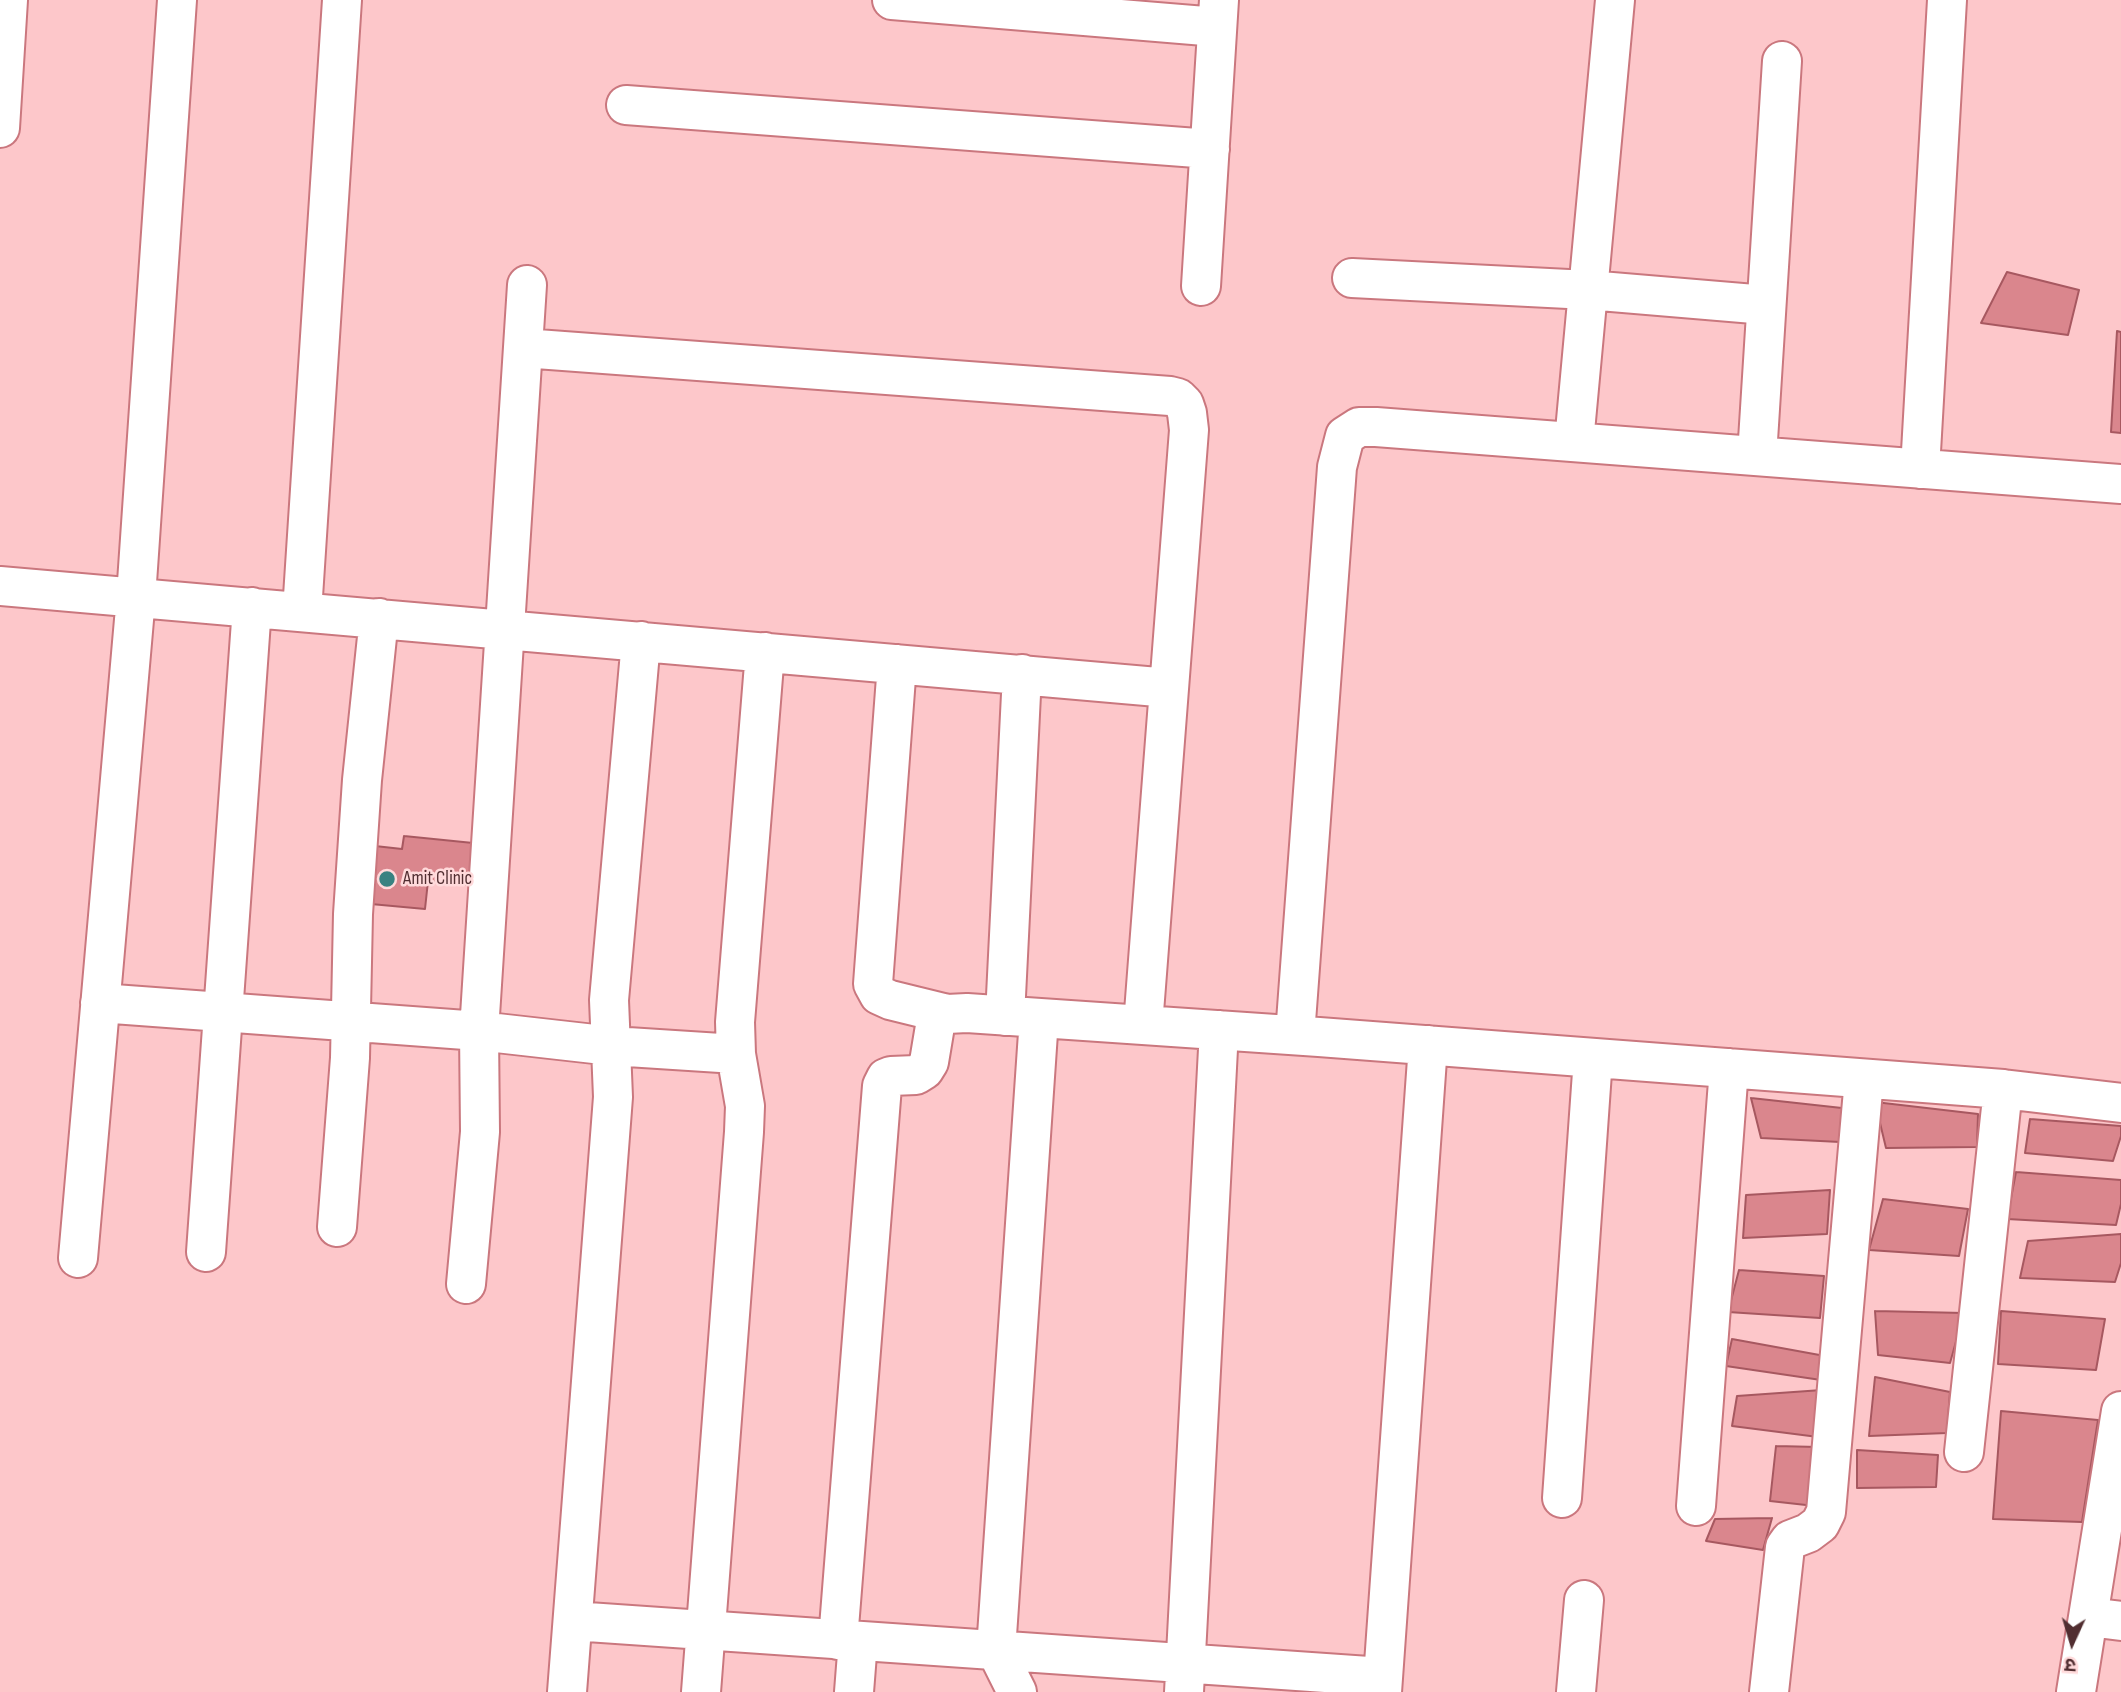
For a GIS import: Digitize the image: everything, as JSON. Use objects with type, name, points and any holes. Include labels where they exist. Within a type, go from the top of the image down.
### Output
[{"type":"street","points":[[0,128],[8,0]]},
{"type":"street","points":[[78,1258],[136,597],[177,0]]},
{"type":"street","points":[[302,612],[342,0]]},
{"type":"street","points":[[892,0],[1218,14],[1201,286]]},
{"type":"street","points":[[1574,442],[1615,0]]},
{"type":"street","points":[[1920,469],[1947,0]]},
{"type":"street","points":[[1757,456],[1782,61]]},
{"type":"street","points":[[626,105],[1210,149]]},
{"type":"street","points":[[1352,278],[1588,290],[1766,305]]},
{"type":"street","points":[[466,1284],[480,1132],[479,1031],[527,285]]},
{"type":"street","points":[[523,348],[1178,398],[1187,413],[1189,430],[1143,1025]]},
{"type":"street","points":[[1295,1035],[1337,467],[1345,436],[1359,427],[1376,427],[2121,484]]},
{"type":"street","points":[[0,586],[1169,688]]},
{"type":"street","points":[[206,1252],[252,607]]},
{"type":"street","points":[[337,1227],[351,1022],[353,914],[362,780],[379,618]]},
{"type":"street","points":[[567,1692],[613,1097],[609,1000],[641,641]]},
{"type":"street","points":[[701,1692],[744,1132],[745,1106],[736,1054],[736,1022],[765,652]]},
{"type":"street","points":[[897,664],[873,984],[879,995],[890,1000],[947,1014],[1295,1035],[2003,1089],[2121,1102]]},
{"type":"street","points":[[1017,1692],[996,1650],[1022,1017],[1022,674]]},
{"type":"street","points":[[100,1003],[479,1031],[612,1046],[736,1054]]},
{"type":"street","points":[[854,1692],[848,1640],[882,1086],[886,1078],[891,1076],[916,1075],[924,1070],[929,1062],[936,1020],[947,1014]]},
{"type":"street","points":[[1184,1678],[1219,1030]]},
{"type":"street","points":[[573,1621],[996,1650],[1184,1678],[1382,1684],[1427,1045]]},
{"type":"street","points":[[1562,1498],[1593,1058]]},
{"type":"street","points":[[1696,1506],[1729,1068]]},
{"type":"street","points":[[1769,1692],[1785,1547],[1790,1540],[1808,1533],[1820,1524],[1826,1512],[1864,1079]]},
{"type":"street","points":[[1964,1452],[2003,1089]]},
{"type":"street","points":[[2076,1692],[2105,1619],[2121,1411]]},
{"type":"street","points":[[1576,1692],[1584,1600]]},
{"type":"building","points":[[2007,272],[2079,290],[2068,335],[1981,323]]},
{"type":"building","points":[[2117,331],[2121,332],[2121,433],[2111,432]]},
{"type":"building","points":[[404,836],[483,844],[479,886],[428,881],[425,909],[360,903],[366,845],[402,849]]},
{"type":"building","points":[[1751,1098],[1851,1109],[1840,1142],[1761,1138]]},
{"type":"building","points":[[1875,1102],[1978,1114],[1977,1147],[1886,1148]]},
{"type":"building","points":[[2030,1119],[2121,1126],[2121,1136],[2113,1161],[2025,1153]]},
{"type":"building","points":[[2016,1172],[2121,1180],[2121,1204],[2116,1225],[2007,1219]]},
{"type":"building","points":[[1830,1190],[1827,1234],[1743,1238],[1746,1195]]},
{"type":"building","points":[[1883,1199],[1968,1209],[1959,1256],[1869,1250]]},
{"type":"building","points":[[2121,1234],[2121,1263],[2115,1282],[2020,1278],[2028,1241]]},
{"type":"building","points":[[1739,1270],[1824,1276],[1820,1318],[1728,1312]]},
{"type":"building","points":[[1875,1311],[1964,1313],[1950,1363],[1878,1355]]},
{"type":"building","points":[[2001,1311],[2105,1319],[2096,1370],[1998,1364]]},
{"type":"building","points":[[1732,1339],[1825,1356],[1821,1380],[1726,1366]]},
{"type":"building","points":[[1875,1377],[1950,1392],[1947,1433],[1869,1436]]},
{"type":"building","points":[[1822,1390],[1818,1437],[1732,1426],[1737,1396]]},
{"type":"building","points":[[2001,1411],[2098,1420],[2082,1522],[1993,1519]]},
{"type":"building","points":[[1776,1446],[1818,1447],[1815,1506],[1770,1501]]},
{"type":"building","points":[[1857,1450],[1938,1455],[1936,1487],[1857,1488]]},
{"type":"building","points":[[1772,1518],[1763,1550],[1706,1541],[1715,1519]]},
{"type":"place","name":"Amit Clinic","points":[[387,879]]}]
